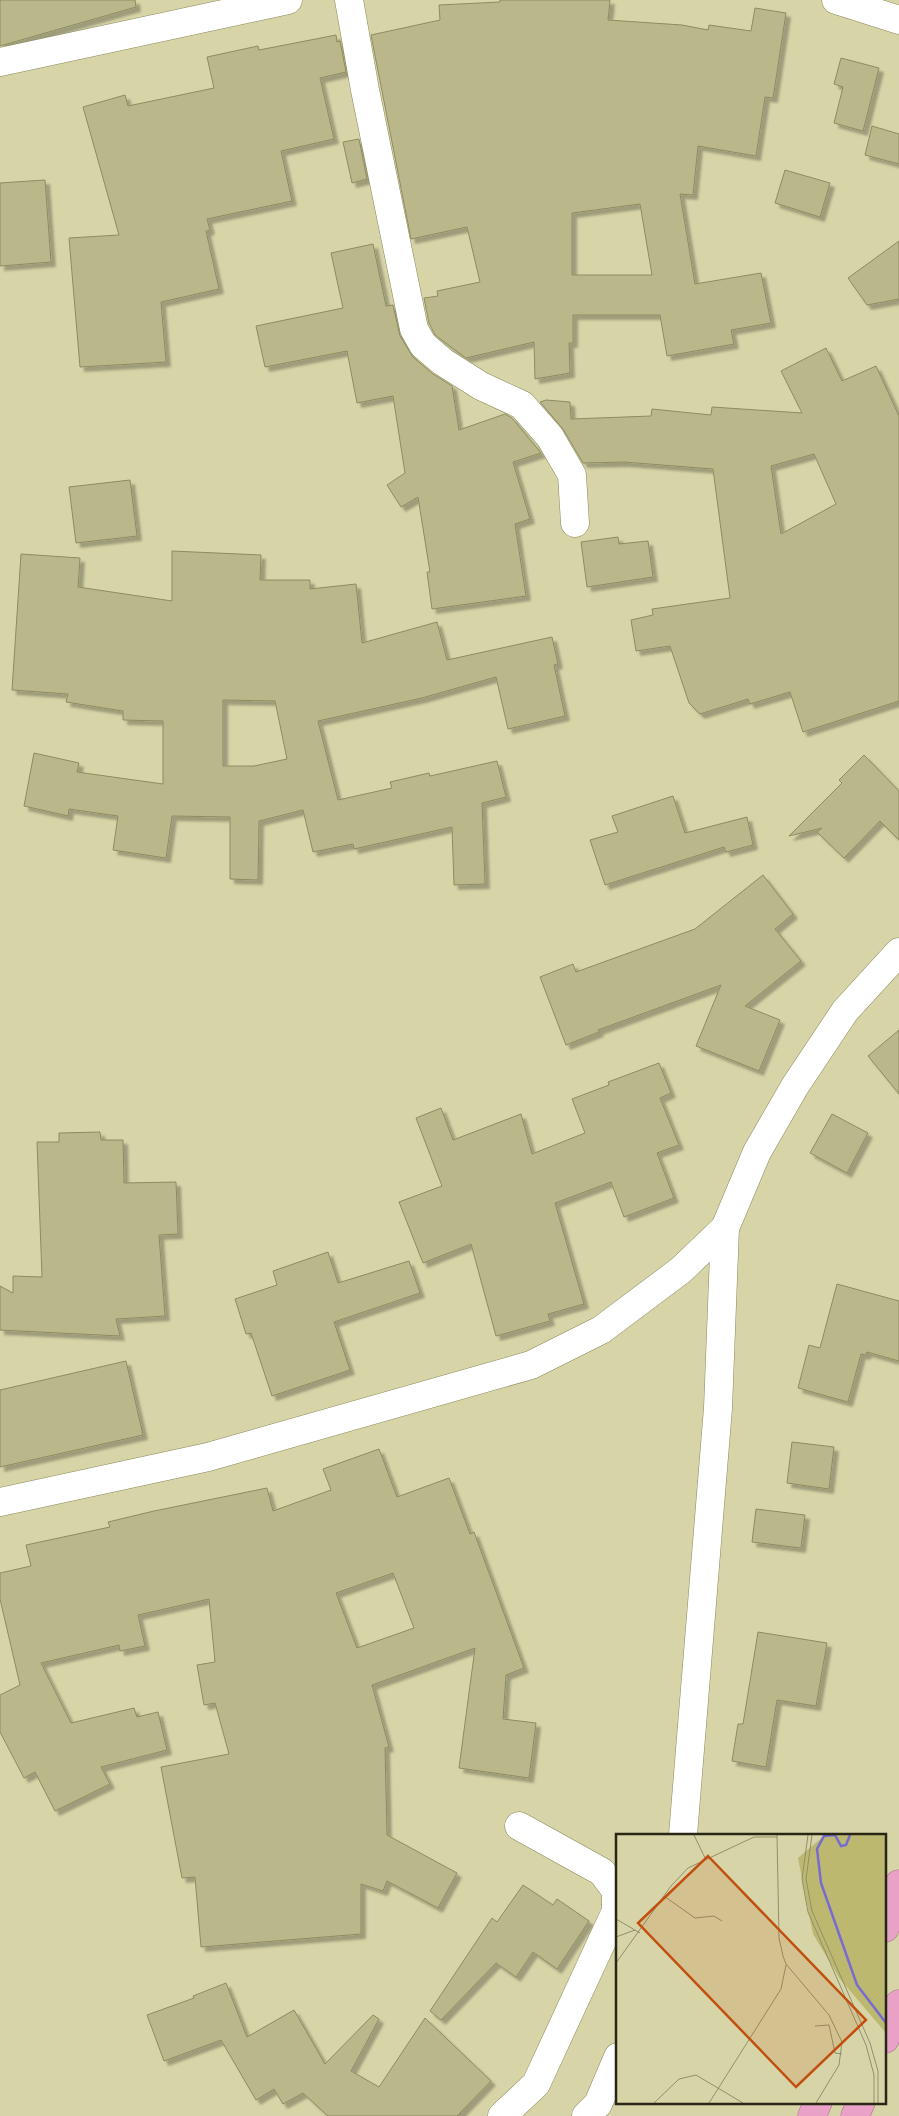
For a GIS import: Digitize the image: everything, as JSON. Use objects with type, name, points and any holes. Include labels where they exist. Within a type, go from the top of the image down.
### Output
[{"type":"highway","points":[[886,1925],[899,1884]]},
{"type":"highway","points":[[886,2036],[899,2004]]},
{"type":"highway","points":[[812,2116],[817,2104]]},
{"type":"highway","points":[[855,2116],[859,2104]]},
{"type":"street","points":[[0,62],[288,0]]},
{"type":"street","points":[[349,0],[367,99],[414,329],[424,345],[443,362],[481,386],[522,405],[550,437],[572,475],[575,523]]},
{"type":"street","points":[[854,3],[899,20]]},
{"type":"street","points":[[683,1834],[718,1408],[725,1228],[757,1152],[795,1086],[845,1011],[899,952]]},
{"type":"street","points":[[0,1502],[208,1457],[531,1365],[601,1330],[681,1270],[725,1228]]},
{"type":"street","points":[[502,2116],[536,2084],[616,1911],[616,1891],[602,1872],[518,1826]]},
{"type":"street","points":[[586,2116],[598,2104],[616,2062]]},
{"type":"building","points":[[0,0],[135,0],[136,7],[0,46]]},
{"type":"building","points":[[500,0],[610,0],[608,20],[682,25],[708,30],[709,25],[751,31],[755,8],[786,13],[773,98],[765,97],[756,156],[698,146],[693,195],[680,194],[695,284],[761,273],[771,323],[731,330],[734,344],[667,356],[660,315],[573,315],[573,343],[569,343],[570,373],[535,379],[534,342],[466,358],[435,335],[429,323],[424,298],[438,296],[437,291],[480,282],[467,227],[411,239],[371,35],[440,20],[439,5],[500,2]],"holes":[[[640,204],[652,275],[572,275],[572,213]]]},
{"type":"building","points":[[336,35],[337,42],[340,41],[346,72],[320,78],[334,139],[281,151],[292,201],[207,219],[210,230],[206,231],[219,289],[161,302],[166,362],[80,367],[69,238],[119,235],[83,107],[125,95],[128,106],[214,88],[207,57],[258,46],[259,50]]},
{"type":"building","points":[[841,58],[879,68],[863,131],[834,123],[843,87],[834,84]]},
{"type":"building","points":[[872,126],[899,134],[899,164],[865,155]]},
{"type":"building","points":[[359,139],[367,179],[352,183],[343,142]]},
{"type":"building","points":[[785,170],[830,183],[820,217],[775,203]]},
{"type":"building","points":[[45,180],[51,262],[0,266],[0,183]]},
{"type":"building","points":[[899,241],[899,299],[867,305],[848,278]]},
{"type":"building","points":[[373,244],[386,306],[393,305],[400,336],[413,357],[433,374],[452,386],[459,430],[505,414],[512,418],[541,453],[513,462],[530,519],[515,524],[526,596],[432,609],[427,572],[430,572],[418,497],[401,507],[387,485],[405,473],[393,396],[357,403],[347,351],[265,367],[256,326],[343,308],[331,253]]},
{"type":"building","points":[[826,348],[842,381],[876,366],[899,416],[899,701],[803,732],[790,692],[750,704],[748,699],[700,714],[689,703],[670,646],[636,651],[631,620],[653,615],[652,609],[730,598],[713,469],[624,462],[583,463],[563,429],[540,402],[546,400],[570,402],[571,419],[651,416],[652,409],[711,415],[712,407],[802,413],[781,371]],"holes":[[[814,454],[836,504],[781,534],[771,466]]]},
{"type":"building","points":[[130,480],[137,536],[76,543],[69,487]]},
{"type":"building","points":[[618,537],[619,544],[648,541],[653,577],[587,587],[581,542]]},
{"type":"building","points":[[172,551],[261,555],[260,580],[310,580],[310,589],[356,584],[362,643],[437,622],[447,660],[552,637],[558,664],[554,665],[565,716],[508,729],[496,677],[422,698],[318,721],[338,800],[392,788],[390,782],[429,773],[430,776],[497,761],[506,797],[482,803],[485,884],[454,885],[452,827],[354,849],[353,844],[313,852],[303,810],[259,821],[258,880],[230,879],[230,817],[172,816],[166,858],[113,850],[118,816],[69,809],[68,816],[24,806],[34,753],[79,763],[77,772],[163,784],[163,721],[123,720],[123,711],[66,702],[68,694],[12,690],[21,554],[80,558],[78,587],[172,601]],"holes":[[[223,700],[275,701],[287,759],[254,766],[223,766]]]},
{"type":"building","points":[[864,755],[899,791],[899,840],[880,821],[844,858],[817,832],[822,828],[789,836],[842,783],[839,780]]},
{"type":"building","points":[[673,796],[685,833],[747,817],[753,845],[726,852],[724,847],[605,885],[590,840],[618,832],[612,816]]},
{"type":"building","points":[[763,875],[793,914],[775,929],[801,961],[745,1006],[780,1020],[759,1071],[696,1046],[721,985],[598,1030],[599,1032],[566,1045],[540,977],[573,964],[576,972],[695,929]]},
{"type":"building","points":[[899,1030],[899,1094],[868,1056]]},
{"type":"building","points":[[659,1063],[671,1093],[660,1098],[679,1145],[657,1153],[674,1198],[624,1217],[611,1182],[555,1203],[584,1304],[548,1314],[550,1321],[496,1336],[471,1244],[423,1263],[399,1202],[442,1186],[416,1118],[441,1108],[453,1140],[521,1114],[532,1154],[585,1133],[572,1099],[609,1085],[608,1082]]},
{"type":"building","points":[[832,1114],[868,1133],[847,1173],[810,1153]]},
{"type":"building","points":[[100,1132],[101,1140],[123,1140],[124,1183],[176,1182],[178,1234],[159,1235],[165,1316],[116,1319],[120,1336],[0,1330],[0,1286],[13,1293],[13,1276],[42,1277],[37,1142],[59,1142],[59,1133]]},
{"type":"building","points":[[328,1252],[338,1283],[409,1261],[420,1293],[334,1322],[350,1370],[272,1396],[251,1333],[246,1334],[235,1299],[277,1285],[273,1271]]},
{"type":"building","points":[[837,1284],[899,1301],[899,1361],[867,1352],[866,1355],[861,1354],[848,1402],[798,1388],[809,1345],[820,1348]]},
{"type":"building","points":[[126,1361],[143,1435],[0,1467],[0,1390]]},
{"type":"building","points":[[792,1442],[834,1447],[829,1489],[787,1483]]},
{"type":"building","points":[[379,1449],[397,1497],[449,1478],[470,1534],[474,1532],[524,1668],[506,1675],[503,1719],[536,1723],[529,1778],[459,1768],[475,1648],[372,1685],[389,1747],[385,1748],[387,1835],[457,1873],[438,1908],[387,1881],[383,1891],[361,1884],[361,1934],[201,1947],[195,1877],[182,1878],[161,1767],[229,1754],[215,1703],[204,1705],[197,1665],[215,1662],[209,1599],[138,1615],[145,1646],[120,1651],[119,1645],[41,1663],[71,1723],[134,1708],[137,1717],[158,1712],[167,1750],[101,1767],[110,1784],[55,1811],[35,1772],[24,1778],[0,1732],[0,1695],[20,1685],[0,1599],[0,1573],[31,1566],[26,1545],[110,1527],[108,1522],[154,1511],[267,1488],[273,1511],[331,1490],[323,1469]],"holes":[[[393,1573],[414,1628],[357,1648],[336,1593]]]},
{"type":"building","points":[[756,1509],[805,1515],[801,1548],[752,1542]]},
{"type":"building","points":[[758,1632],[827,1643],[816,1706],[777,1700],[766,1767],[732,1761],[738,1724],[743,1724]]},
{"type":"building","points":[[523,1885],[553,1905],[557,1899],[589,1921],[557,1969],[533,1952],[516,1977],[496,1963],[441,2020],[430,2011],[492,1918],[497,1922]]},
{"type":"building","points":[[226,1983],[247,2037],[294,2010],[325,2064],[373,2015],[379,2019],[351,2071],[379,2087],[425,2018],[491,2081],[457,2116],[328,2116],[303,2093],[283,2104],[274,2089],[256,2100],[221,2040],[164,2061],[147,2015],[194,1998],[193,1996]]}]
